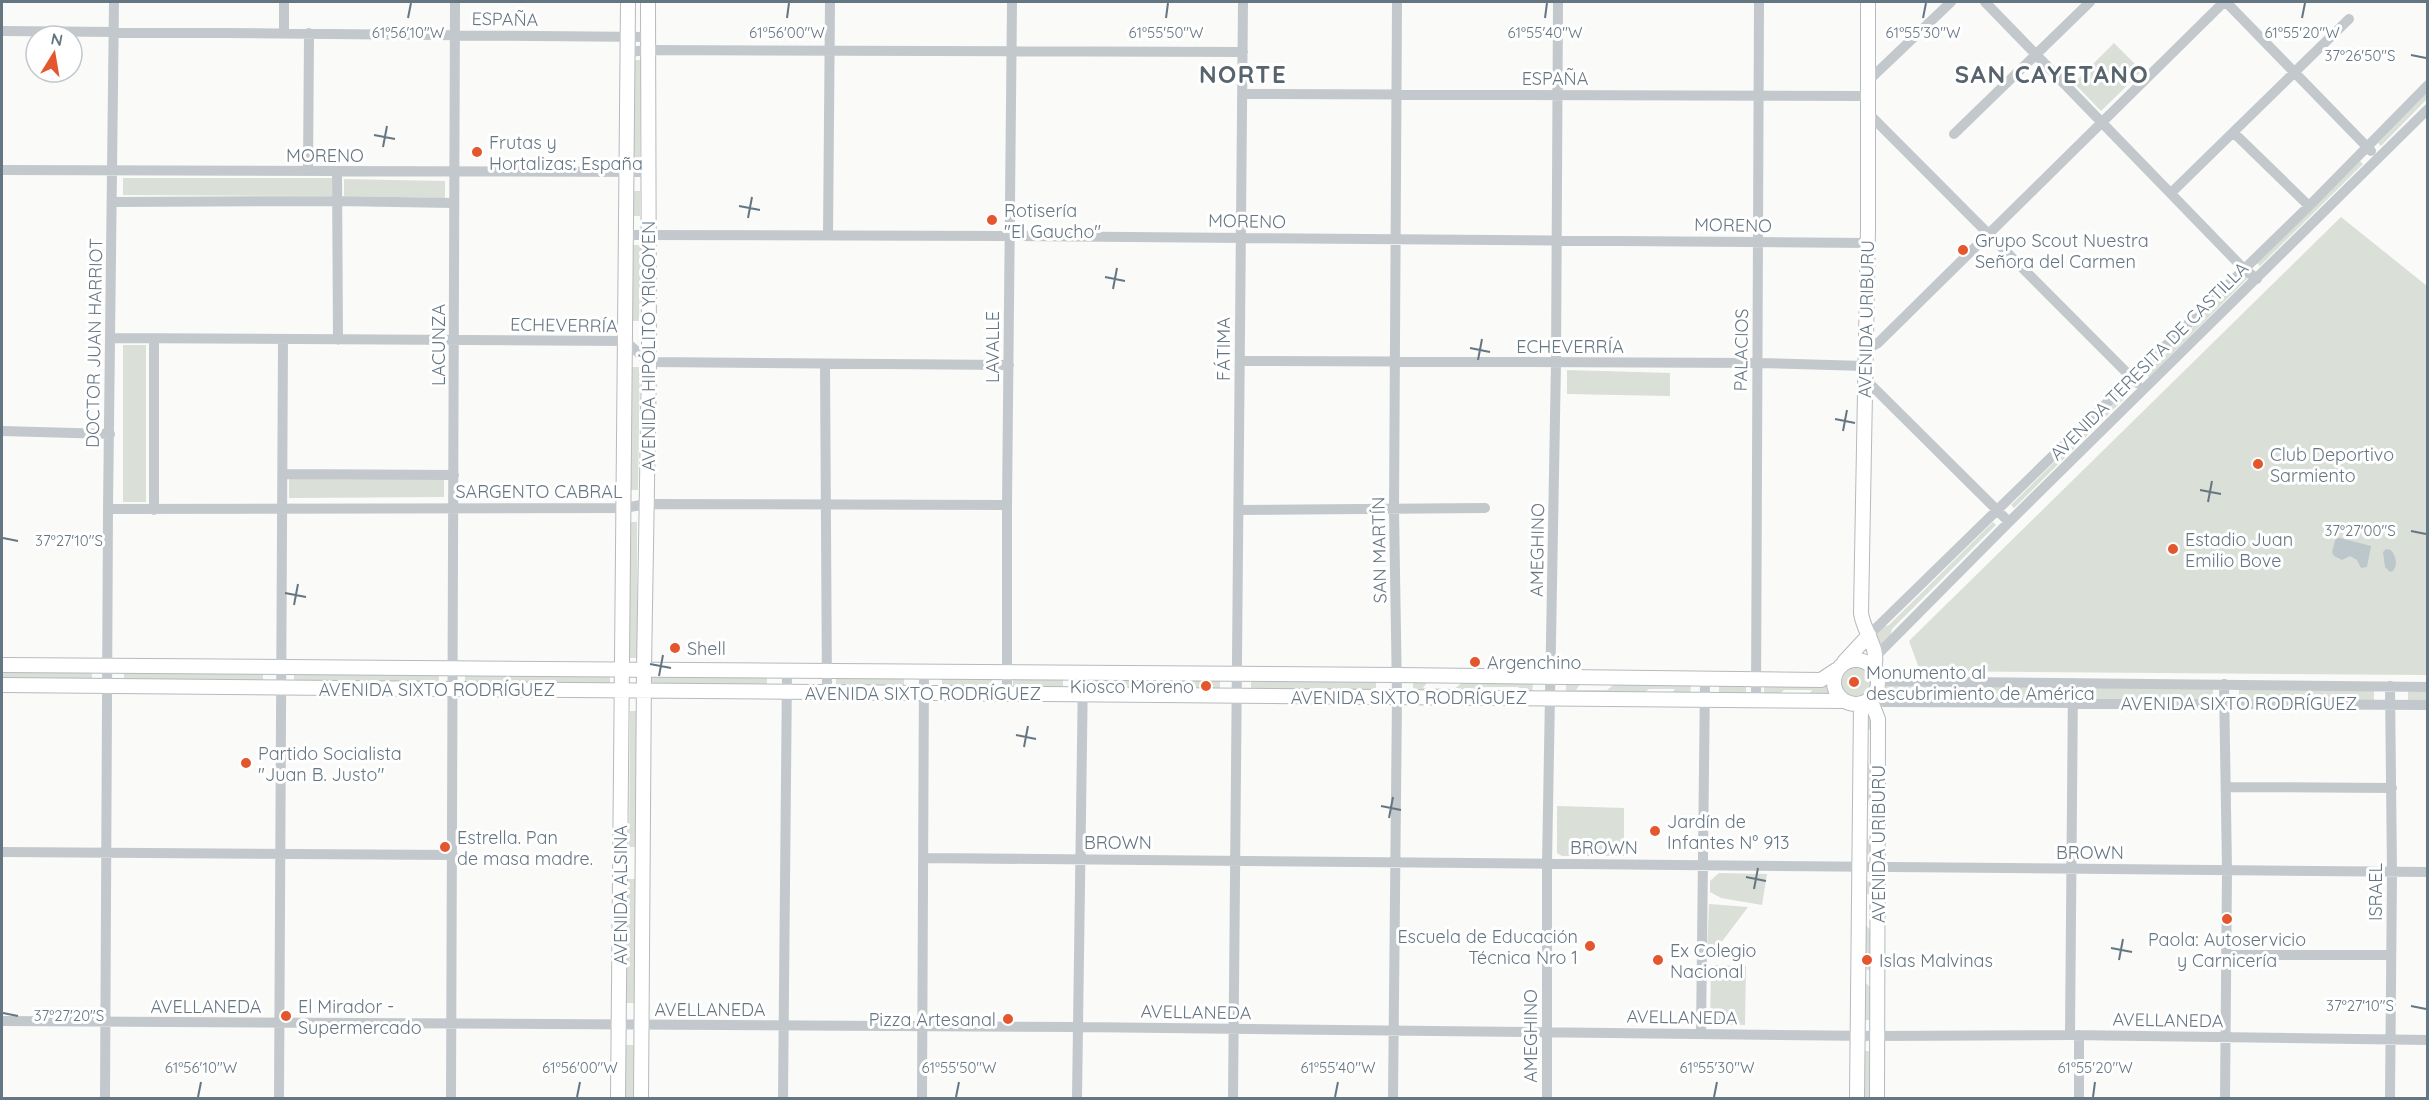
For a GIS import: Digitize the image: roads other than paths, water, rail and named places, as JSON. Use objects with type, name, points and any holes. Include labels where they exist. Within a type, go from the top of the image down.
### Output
[{"type":"main road","name":"AVENIDA HIPÓLITO YRIGOYEN","points":[[621,690],[628,2]]},
{"type":"main road","name":"AVENIDA HIPÓLITO YRIGOYEN","points":[[644,690],[649,362],[648,2]]},
{"type":"main road","name":"AVENIDA URIBURU","points":[[1868,2],[1861,613],[1863,624],[1869,635]]},
{"type":"main road","name":"AVENIDA TERESITA DE CASTILLA","points":[[1838,668],[1869,635]]},
{"type":"main road","points":[[1869,635],[1876,668],[1877,690],[1867,700],[1845,701],[1835,691],[1833,683],[1838,668],[1851,660],[1858,659],[1876,668]]},
{"type":"main road","name":"AVENIDA SIXTO RODRÍGUEZ","points":[[2,665],[1396,675],[1705,680],[1821,680],[1838,668]]},
{"type":"main road","name":"AVENIDA SIXTO RODRÍGUEZ","points":[[2,685],[1845,701]]},
{"type":"main road","name":"AVENIDA ALSINA","points":[[618,1098],[621,690]]},
{"type":"main road","name":"AVENIDA ALSINA","points":[[641,1098],[644,690]]},
{"type":"main road","name":"AVENIDA URIBURU","points":[[1867,700],[1878,719],[1877,1098]]},
{"type":"main road","name":"AVENIDA URIBURU","points":[[1857,1098],[1859,868],[1867,700]]},
{"type":"main road","points":[[620,864],[642,864]]},
{"type":"street","name":"DOCTOR JUAN HARRIOT","points":[[105,1098],[109,685],[107,665],[108,509],[114,2]]},
{"type":"street","points":[[284,2],[284,33]]},
{"type":"street","name":"LACUNZA","points":[[451,1098],[455,508],[455,2]]},
{"type":"street","points":[[828,235],[830,2]]},
{"type":"street","name":"LAVALLE","points":[[1007,693],[1012,2]]},
{"type":"street","name":"FÁTIMA","points":[[1233,1098],[1243,2]]},
{"type":"street","name":"SAN MARTÍN","points":[[1393,1098],[1397,696],[1394,510],[1397,2]]},
{"type":"street","name":"AMEGHINO","points":[[1547,1098],[1547,863],[1556,362],[1558,2]]},
{"type":"street","name":"PALACIOS","points":[[1756,699],[1759,2]]},
{"type":"street","points":[[1867,89],[1951,2]]},
{"type":"street","points":[[1985,2],[2037,53],[2243,268],[2257,279]]},
{"type":"street","points":[[1954,134],[2090,2]]},
{"type":"street","points":[[1865,350],[1878,343],[2225,2],[2378,158]]},
{"type":"street","points":[[2171,193],[2349,19]]},
{"type":"street","name":"ESPAÑA","points":[[2,31],[628,37],[648,44],[830,52],[1243,52]]},
{"type":"street","points":[[308,171],[309,33]]},
{"type":"street","name":"ESPAÑA","points":[[628,52],[648,44]]},
{"type":"street","name":"AVENIDA TERESITA DE CASTILLA","points":[[1869,635],[2309,206],[2427,85]]},
{"type":"street","name":"ESPAÑA","points":[[1243,94],[1759,95],[1867,89]]},
{"type":"street","name":"AVENIDA TERESITA DE CASTILLA","points":[[1876,668],[2009,522],[2427,109]]},
{"type":"street","points":[[1868,113],[2143,389]]},
{"type":"street","points":[[2234,133],[2309,206]]},
{"type":"street","name":"MORENO","points":[[2,170],[648,172]]},
{"type":"street","points":[[337,171],[338,340]]},
{"type":"street","points":[[112,202],[454,203]]},
{"type":"street","name":"MORENO","points":[[627,235],[1240,237],[1867,243]]},
{"type":"street","name":"ECHEVERRÍA","points":[[111,338],[625,341],[649,362]]},
{"type":"street","points":[[154,340],[154,510]]},
{"type":"street","points":[[279,1098],[283,340]]},
{"type":"street","points":[[649,362],[825,365],[1009,364]]},
{"type":"street","name":"ECHEVERRÍA","points":[[1240,362],[1758,363],[1865,372]]},
{"type":"street","points":[[825,365],[827,692]]},
{"type":"street","points":[[1865,372],[2009,522]]},
{"type":"street","points":[[2,431],[110,434]]},
{"type":"street","name":"SARGENTO CABRAL","points":[[283,474],[454,475]]},
{"type":"street","name":"SARGENTO CABRAL","points":[[108,509],[624,508],[647,504],[1007,505]]},
{"type":"street","points":[[1239,510],[1485,508]]},
{"type":"street","name":"AVENIDA SIXTO RODRÍGUEZ","points":[[1876,668],[2073,683],[2427,687]]},
{"type":"street","points":[[783,1098],[787,671]]},
{"type":"street","points":[[922,1098],[924,673]]},
{"type":"street","points":[[1077,1098],[1083,673]]},
{"type":"street","points":[[1701,1034],[1705,680]]},
{"type":"street","points":[[2073,683],[2072,869],[2075,1035],[2079,1098]]},
{"type":"street","points":[[2224,684],[2227,870],[2225,1098]]},
{"type":"street","name":"ISRAEL","points":[[2390,686],[2392,788],[2390,1098]]},
{"type":"street","name":"AVENIDA SIXTO RODRÍGUEZ","points":[[1867,700],[1884,702],[2427,705]]},
{"type":"street","points":[[2226,787],[2392,788]]},
{"type":"street","points":[[2,852],[453,855]]},
{"type":"street","name":"BROWN","points":[[924,858],[1703,863],[1859,868],[2427,872]]},
{"type":"street","points":[[2226,955],[2391,955]]},
{"type":"street","name":"AVELLANEDA","points":[[2,1021],[1078,1027],[2427,1040]]},
{"type":"place","name":"Frutas y Hortalizas: España","points":[[477,152]]},
{"type":"place","name":"Rotisería \"El Gaucho\"","points":[[992,220]]},
{"type":"place","name":"Grupo Scout Nuestra Señora del Carmen","points":[[1963,250]]},
{"type":"place","name":"Club Deportivo Sarmiento","points":[[2258,464]]},
{"type":"place","name":"Estadio Juan Emilio Bove","points":[[2173,549]]},
{"type":"place","name":"Shell","points":[[675,648]]},
{"type":"place","name":"Argenchino","points":[[1475,662]]},
{"type":"place","name":"Monumento al descubrimiento de América","points":[[1854,682]]},
{"type":"place","name":"Kiosco Moreno","points":[[1206,686]]},
{"type":"place","name":"Partido Socialista \"Juan B. Justo\"","points":[[246,763]]},
{"type":"place","name":"Jardín de Infantes N° 913","points":[[1655,831]]},
{"type":"place","name":"Estrella. Pan de masa madre.","points":[[445,847]]},
{"type":"place","name":"Paola: Autoservicio y Carnicería","points":[[2227,919]]},
{"type":"place","name":"Escuela de Educación Técnica Nro 1","points":[[1590,946]]},
{"type":"place","name":"Ex Colegio Nacional","points":[[1658,960]]},
{"type":"place","name":"Islas Malvinas","points":[[1867,960]]},
{"type":"place","name":"El Mirador - Supermercado","points":[[286,1016]]},
{"type":"place","name":"Pizza Artesanal","points":[[1008,1019]]},
{"type":"district","name":"NORTE","points":[[1243,74]]},
{"type":"district","name":"SAN CAYETANO","points":[[2052,74]]}]
